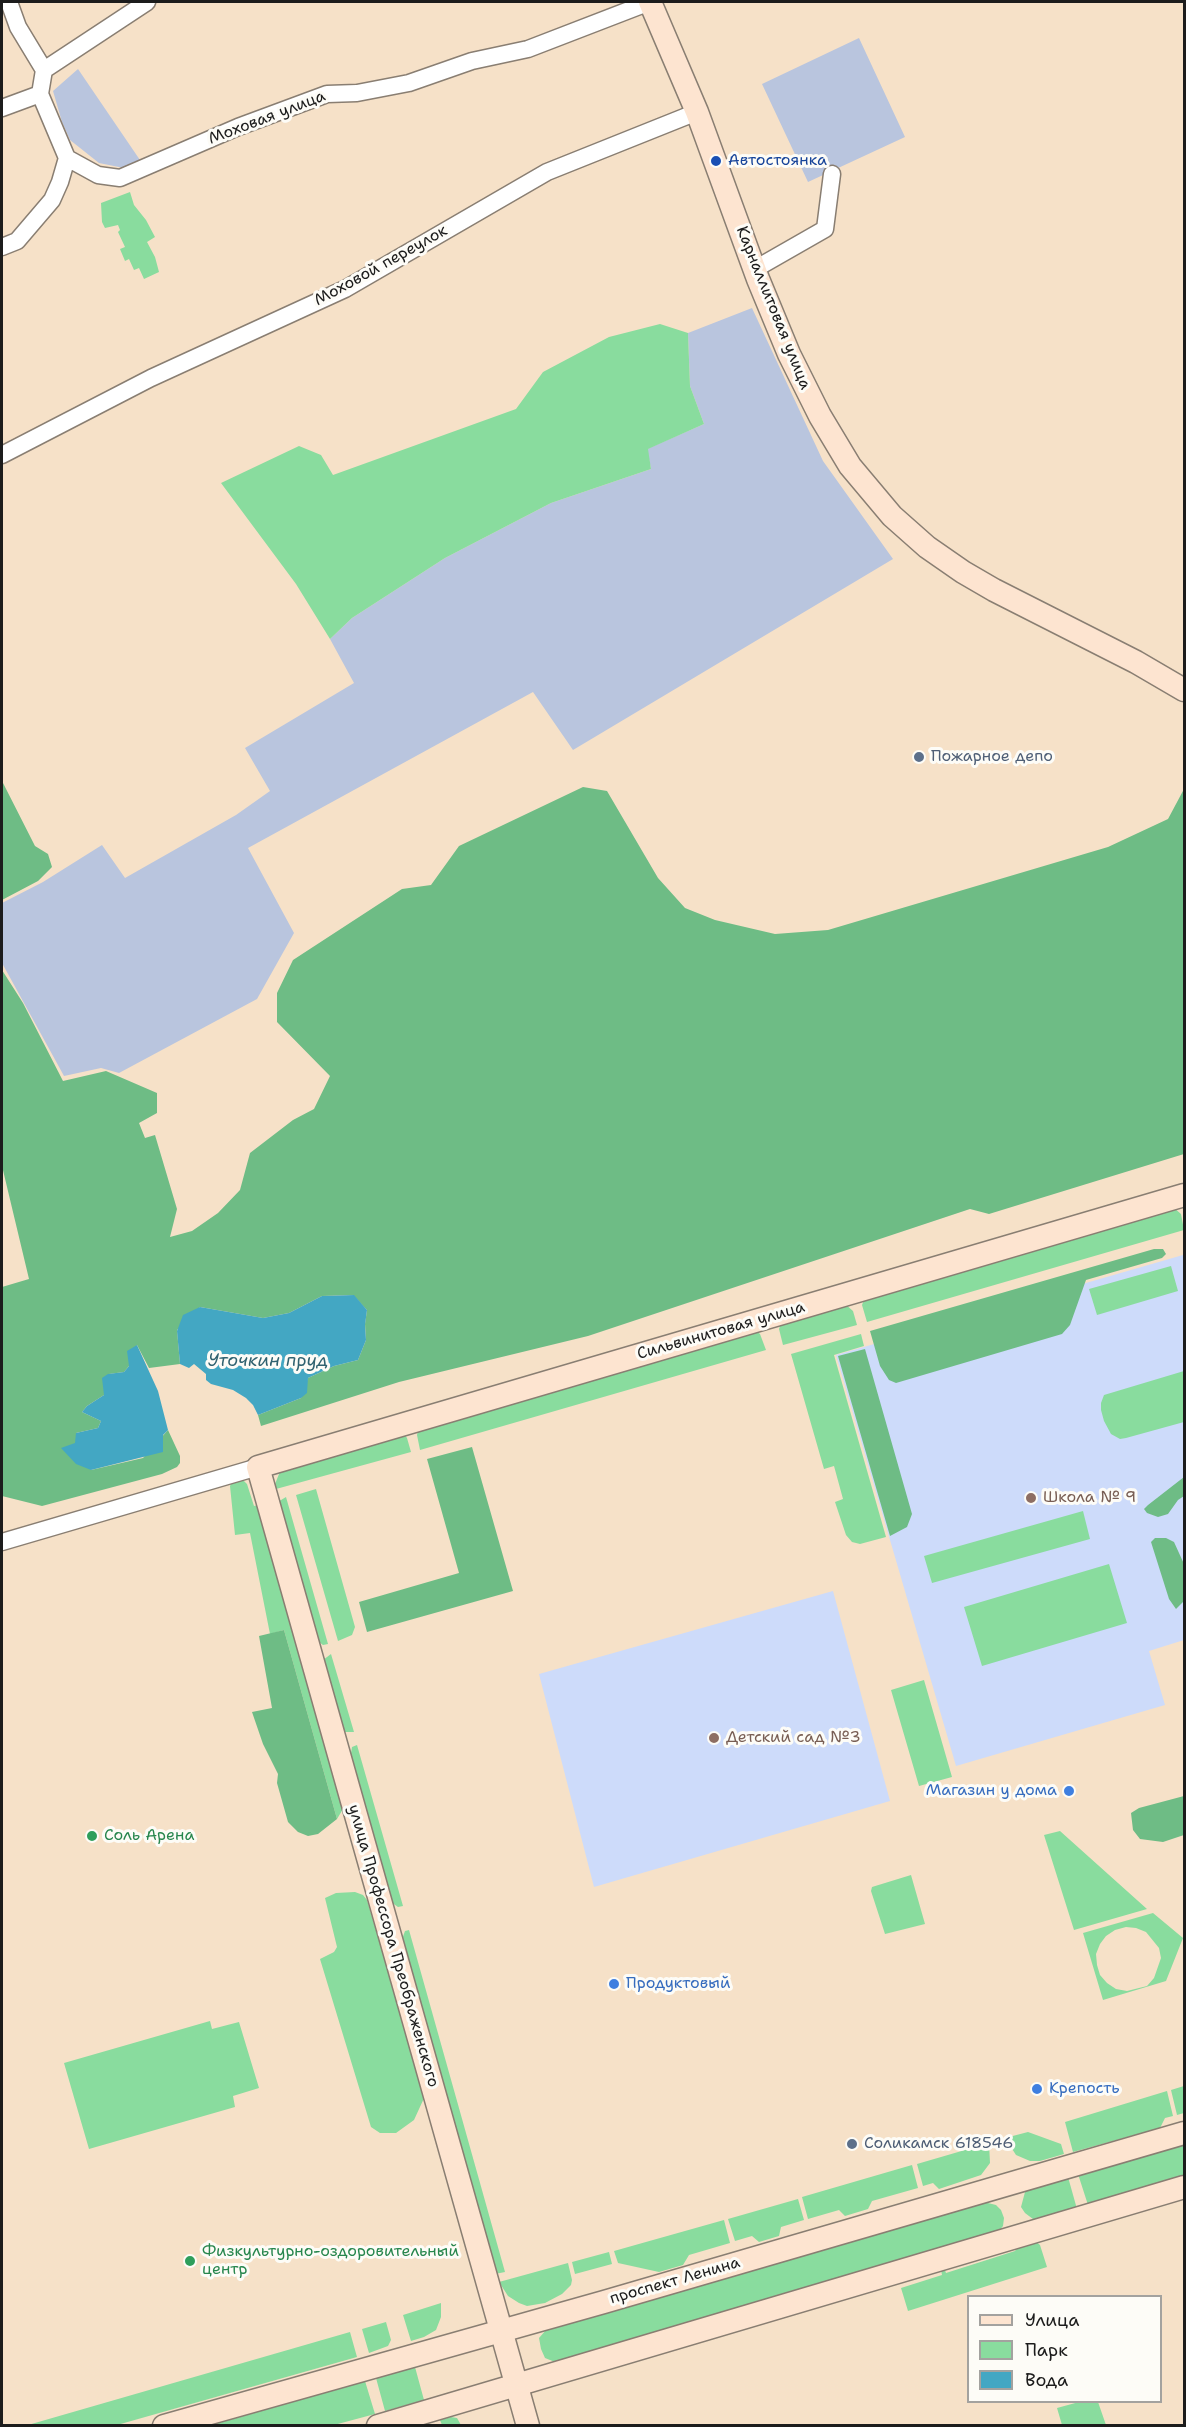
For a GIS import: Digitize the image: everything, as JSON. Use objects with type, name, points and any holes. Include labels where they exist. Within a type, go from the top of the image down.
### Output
[{"type":"street","points":[[2,247],[17,241],[52,200],[60,183],[67,158],[40,94],[44,70],[18,27],[9,2]]},
{"type":"street","points":[[44,70],[147,2]]},
{"type":"street","name":"Карналлитовая улица","points":[[650,2],[698,112],[755,269],[789,354],[820,416],[850,466],[892,516],[927,547],[993,590],[1136,662],[1185,690]]},
{"type":"street","name":"Моховая улица","points":[[67,158],[98,175],[120,178],[238,127],[327,94],[357,93],[409,83],[472,61],[528,49],[650,2]]},
{"type":"street","points":[[2,108],[40,94]]},
{"type":"street","name":"Моховой переулок","points":[[2,455],[151,378],[345,290],[547,172],[698,112]]},
{"type":"street","points":[[755,269],[825,230],[832,174]]},
{"type":"street","name":"Сильвинитовая улица","points":[[258,1467],[1184,1198]]},
{"type":"street","points":[[2,1542],[258,1467]]},
{"type":"street","name":"улица Профессора Преображенского","points":[[258,1467],[528,2426]]},
{"type":"street","name":"проспект Ленина","points":[[164,2426],[1185,2133]]},
{"type":"street","points":[[378,2426],[1185,2187]]},
{"type":"shaded area","points":[[859,38],[905,137],[808,182],[762,84]]},
{"type":"shaded area","points":[[78,69],[142,163],[124,168],[99,163],[70,140],[53,91]]},
{"type":"shaded area","points":[[752,308],[823,461],[893,559],[573,750],[533,692],[248,848],[294,933],[257,999],[119,1073],[101,1068],[64,1076],[2,963],[2,903],[43,882],[102,845],[125,878],[236,815],[270,791],[245,748],[354,683],[330,639],[352,618],[445,558],[551,503],[651,469],[647,449],[704,424],[690,386],[688,333]]},
{"type":"shaded area","name":"Школа № 9","points":[[1183,1255],[1184,1640],[1149,1651],[1165,1705],[956,1766],[836,1355]]},
{"type":"shaded area","name":"Детский сад №3","points":[[833,1591],[890,1801],[594,1887],[539,1674]]},
{"type":"green space","points":[[130,192],[134,205],[146,220],[155,237],[147,242],[155,257],[159,272],[144,279],[139,268],[134,270],[129,259],[125,261],[120,249],[125,247],[118,232],[120,230],[118,225],[105,228],[102,222],[101,203]]},
{"type":"green space","points":[[660,324],[688,333],[690,386],[704,424],[648,449],[651,469],[551,503],[445,558],[352,618],[330,639],[296,584],[221,483],[299,446],[321,455],[333,475],[516,409],[543,372],[609,337]]},
{"type":"green space","points":[[2,781],[35,846],[48,854],[52,867],[38,881],[2,900]]},
{"type":"green space","points":[[583,787],[607,791],[658,878],[685,908],[715,920],[775,934],[828,930],[1108,847],[1168,819],[1184,789],[1184,1154],[989,1214],[970,1209],[588,1336],[399,1382],[261,1426],[258,1415],[301,1398],[308,1378],[334,1366],[358,1360],[366,1340],[367,1310],[353,1295],[322,1296],[289,1313],[263,1318],[200,1307],[177,1330],[180,1364],[149,1368],[137,1345],[129,1366],[124,1372],[109,1374],[104,1395],[82,1412],[101,1421],[98,1428],[76,1433],[91,1470],[143,1458],[168,1430],[180,1456],[180,1463],[177,1467],[162,1474],[42,1506],[2,1496],[2,1287],[29,1279],[2,1166],[2,970],[23,1003],[63,1081],[106,1071],[157,1093],[157,1113],[139,1123],[145,1138],[155,1135],[177,1209],[170,1237],[192,1231],[218,1213],[240,1190],[250,1153],[293,1120],[314,1109],[330,1076],[277,1022],[277,993],[293,960],[402,889],[431,885],[459,846]]},
{"type":"green space","points":[[1173,1207],[1181,1214],[1184,1230],[867,1322],[862,1305],[864,1300]]},
{"type":"green space","points":[[1154,1249],[1163,1249],[1166,1254],[1162,1258],[1086,1280],[1070,1325],[1062,1334],[896,1383],[889,1380],[880,1366],[870,1331]]},
{"type":"green space","points":[[1171,1266],[1178,1291],[1097,1315],[1089,1289]]},
{"type":"green space","points":[[845,1304],[853,1311],[857,1325],[783,1345],[779,1329],[781,1323]]},
{"type":"green space","points":[[755,1330],[760,1334],[766,1350],[420,1450],[418,1431]]},
{"type":"green space","points":[[861,1334],[864,1346],[834,1355],[886,1537],[860,1544],[852,1542],[846,1535],[835,1502],[843,1499],[834,1466],[824,1469],[791,1354]]},
{"type":"green space","points":[[865,1349],[912,1514],[907,1527],[890,1536],[838,1356]]},
{"type":"green space","points":[[1184,1371],[1184,1422],[1120,1439],[1111,1434],[1101,1410],[1104,1395]]},
{"type":"green space","points":[[404,1434],[411,1452],[276,1489],[275,1484],[281,1469]]},
{"type":"green space","points":[[472,1447],[513,1591],[367,1632],[359,1602],[459,1573],[427,1459]]},
{"type":"green space","points":[[1184,1477],[1184,1496],[1178,1500],[1168,1514],[1158,1517],[1147,1513],[1144,1509],[1148,1505]]},
{"type":"green space","points":[[242,1479],[247,1484],[254,1506],[258,1505],[343,1809],[337,1819],[284,1630],[270,1634],[250,1533],[235,1535],[230,1486],[232,1482]]},
{"type":"green space","points":[[316,1489],[355,1627],[352,1635],[338,1641],[296,1495]]},
{"type":"green space","points":[[286,1497],[328,1644],[323,1645],[319,1642],[276,1503]]},
{"type":"green space","points":[[1083,1511],[1090,1539],[932,1583],[924,1556]]},
{"type":"green space","points":[[1155,1538],[1166,1538],[1174,1542],[1184,1564],[1184,1601],[1176,1609],[1169,1599],[1151,1542]]},
{"type":"green space","points":[[1109,1564],[1127,1623],[982,1666],[964,1607]]},
{"type":"green space","points":[[284,1630],[337,1819],[318,1834],[308,1836],[298,1832],[288,1822],[277,1783],[278,1774],[263,1744],[252,1712],[272,1708],[259,1636]]},
{"type":"green space","points":[[331,1654],[354,1732],[344,1732],[341,1727],[323,1660]]},
{"type":"green space","points":[[924,1680],[952,1777],[919,1786],[891,1690]]},
{"type":"green space","points":[[357,1745],[403,1906],[398,1907],[391,1902],[350,1759],[352,1747]]},
{"type":"green space","points":[[1184,1796],[1184,1835],[1163,1842],[1140,1839],[1133,1830],[1131,1813],[1139,1808]]},
{"type":"green space","points":[[1060,1831],[1147,1909],[1074,1930],[1044,1835]]},
{"type":"green space","points":[[911,1875],[925,1924],[885,1934],[871,1891],[872,1887]]},
{"type":"green space","points":[[355,1892],[363,1895],[367,1900],[425,2096],[414,2120],[396,2133],[380,2133],[371,2127],[320,1959],[334,1952],[337,1947],[325,1898],[336,1893]]},
{"type":"green space","points":[[1153,1913],[1183,1938],[1166,1981],[1103,2000],[1083,1933]],"holes":[[[1126,1927],[1146,1932],[1159,1948],[1161,1958],[1154,1978],[1147,1986],[1127,1991],[1116,1989],[1100,1975],[1096,1954],[1106,1936],[1115,1930]]]},
{"type":"green space","points":[[409,1930],[505,2272],[495,2274],[401,1942],[405,1931]]},
{"type":"green space","points":[[210,2021],[212,2029],[239,2022],[259,2088],[233,2096],[235,2107],[89,2149],[64,2063]]},
{"type":"green space","points":[[1184,2086],[1184,2113],[1177,2115],[1171,2090]]},
{"type":"green space","points":[[1167,2091],[1173,2116],[1165,2118],[1160,2128],[1073,2152],[1065,2122]]},
{"type":"green space","points":[[1028,2132],[1061,2144],[1064,2154],[1040,2161],[1030,2161],[1016,2155],[1005,2138]]},
{"type":"green space","points":[[989,2143],[990,2163],[981,2175],[939,2189],[933,2183],[923,2186],[917,2164]]},
{"type":"green space","points":[[1184,2144],[1184,2177],[1088,2205],[1078,2174]]},
{"type":"green space","points":[[912,2165],[918,2188],[872,2201],[868,2209],[845,2216],[839,2210],[808,2219],[802,2197]]},
{"type":"green space","points":[[1068,2177],[1077,2209],[1041,2219],[1033,2219],[1025,2213],[1021,2207],[1025,2192],[1032,2187]]},
{"type":"green space","points":[[798,2199],[804,2220],[781,2227],[779,2236],[759,2242],[752,2236],[735,2241],[728,2219]]},
{"type":"green space","points":[[984,2202],[996,2205],[1001,2210],[1004,2218],[1003,2226],[999,2231],[555,2362],[545,2358],[541,2349],[539,2338],[546,2330],[557,2325]]},
{"type":"green space","points":[[724,2220],[730,2243],[689,2255],[683,2265],[659,2272],[618,2263],[614,2251]]},
{"type":"green space","points":[[1034,2240],[1040,2245],[1047,2267],[908,2311],[901,2288],[942,2275],[940,2265],[943,2265],[946,2273],[1015,2251],[1020,2243]]},
{"type":"green space","points":[[609,2252],[612,2264],[575,2274],[572,2262]]},
{"type":"green space","points":[[568,2263],[571,2285],[562,2294],[545,2303],[527,2306],[519,2303],[508,2296],[499,2282]]},
{"type":"green space","points":[[441,2303],[441,2317],[436,2330],[411,2341],[403,2315]]},
{"type":"green space","points":[[386,2322],[391,2340],[388,2346],[369,2353],[362,2329]]},
{"type":"green space","points":[[350,2332],[357,2357],[117,2425],[28,2425]]},
{"type":"green space","points":[[415,2367],[424,2400],[385,2411],[376,2378]]},
{"type":"green space","points":[[365,2381],[375,2414],[334,2425],[212,2425]]},
{"type":"green space","points":[[1075,2403],[1098,2403],[1106,2425],[1062,2425],[1057,2408]]},
{"type":"green space","points":[[457,2418],[461,2425],[442,2425],[440,2420]]},
{"type":"water","name":"Уточкин пруд","points":[[354,1295],[367,1310],[366,1340],[358,1360],[334,1366],[308,1378],[307,1393],[301,1398],[258,1415],[246,1398],[233,1390],[211,1384],[206,1380],[206,1374],[194,1364],[189,1368],[180,1364],[177,1331],[183,1315],[200,1307],[263,1318],[289,1313],[322,1296]]},
{"type":"water","points":[[137,1345],[158,1391],[168,1430],[163,1435],[163,1452],[91,1470],[76,1464],[61,1448],[75,1443],[76,1433],[98,1428],[101,1421],[82,1412],[104,1395],[102,1378],[108,1374],[124,1372],[129,1366],[127,1351]]},
{"type":"place","name":"Автостоянка","points":[[716,161]]},
{"type":"place","name":"Пожарное депо","points":[[919,757]]},
{"type":"place","name":"Школа № 9","points":[[1031,1498]]},
{"type":"place","name":"Детский сад №3","points":[[714,1738]]},
{"type":"place","name":"Магазин у дома","points":[[1069,1791]]},
{"type":"place","name":"Соль Арена","points":[[92,1836]]},
{"type":"place","name":"Продуктовый","points":[[614,1984]]},
{"type":"place","name":"Крепость","points":[[1037,2089]]},
{"type":"place","name":"Соликамск 618546","points":[[852,2144]]},
{"type":"place","name":"Физкультурно-оздоровительный центр","points":[[190,2261]]}]
